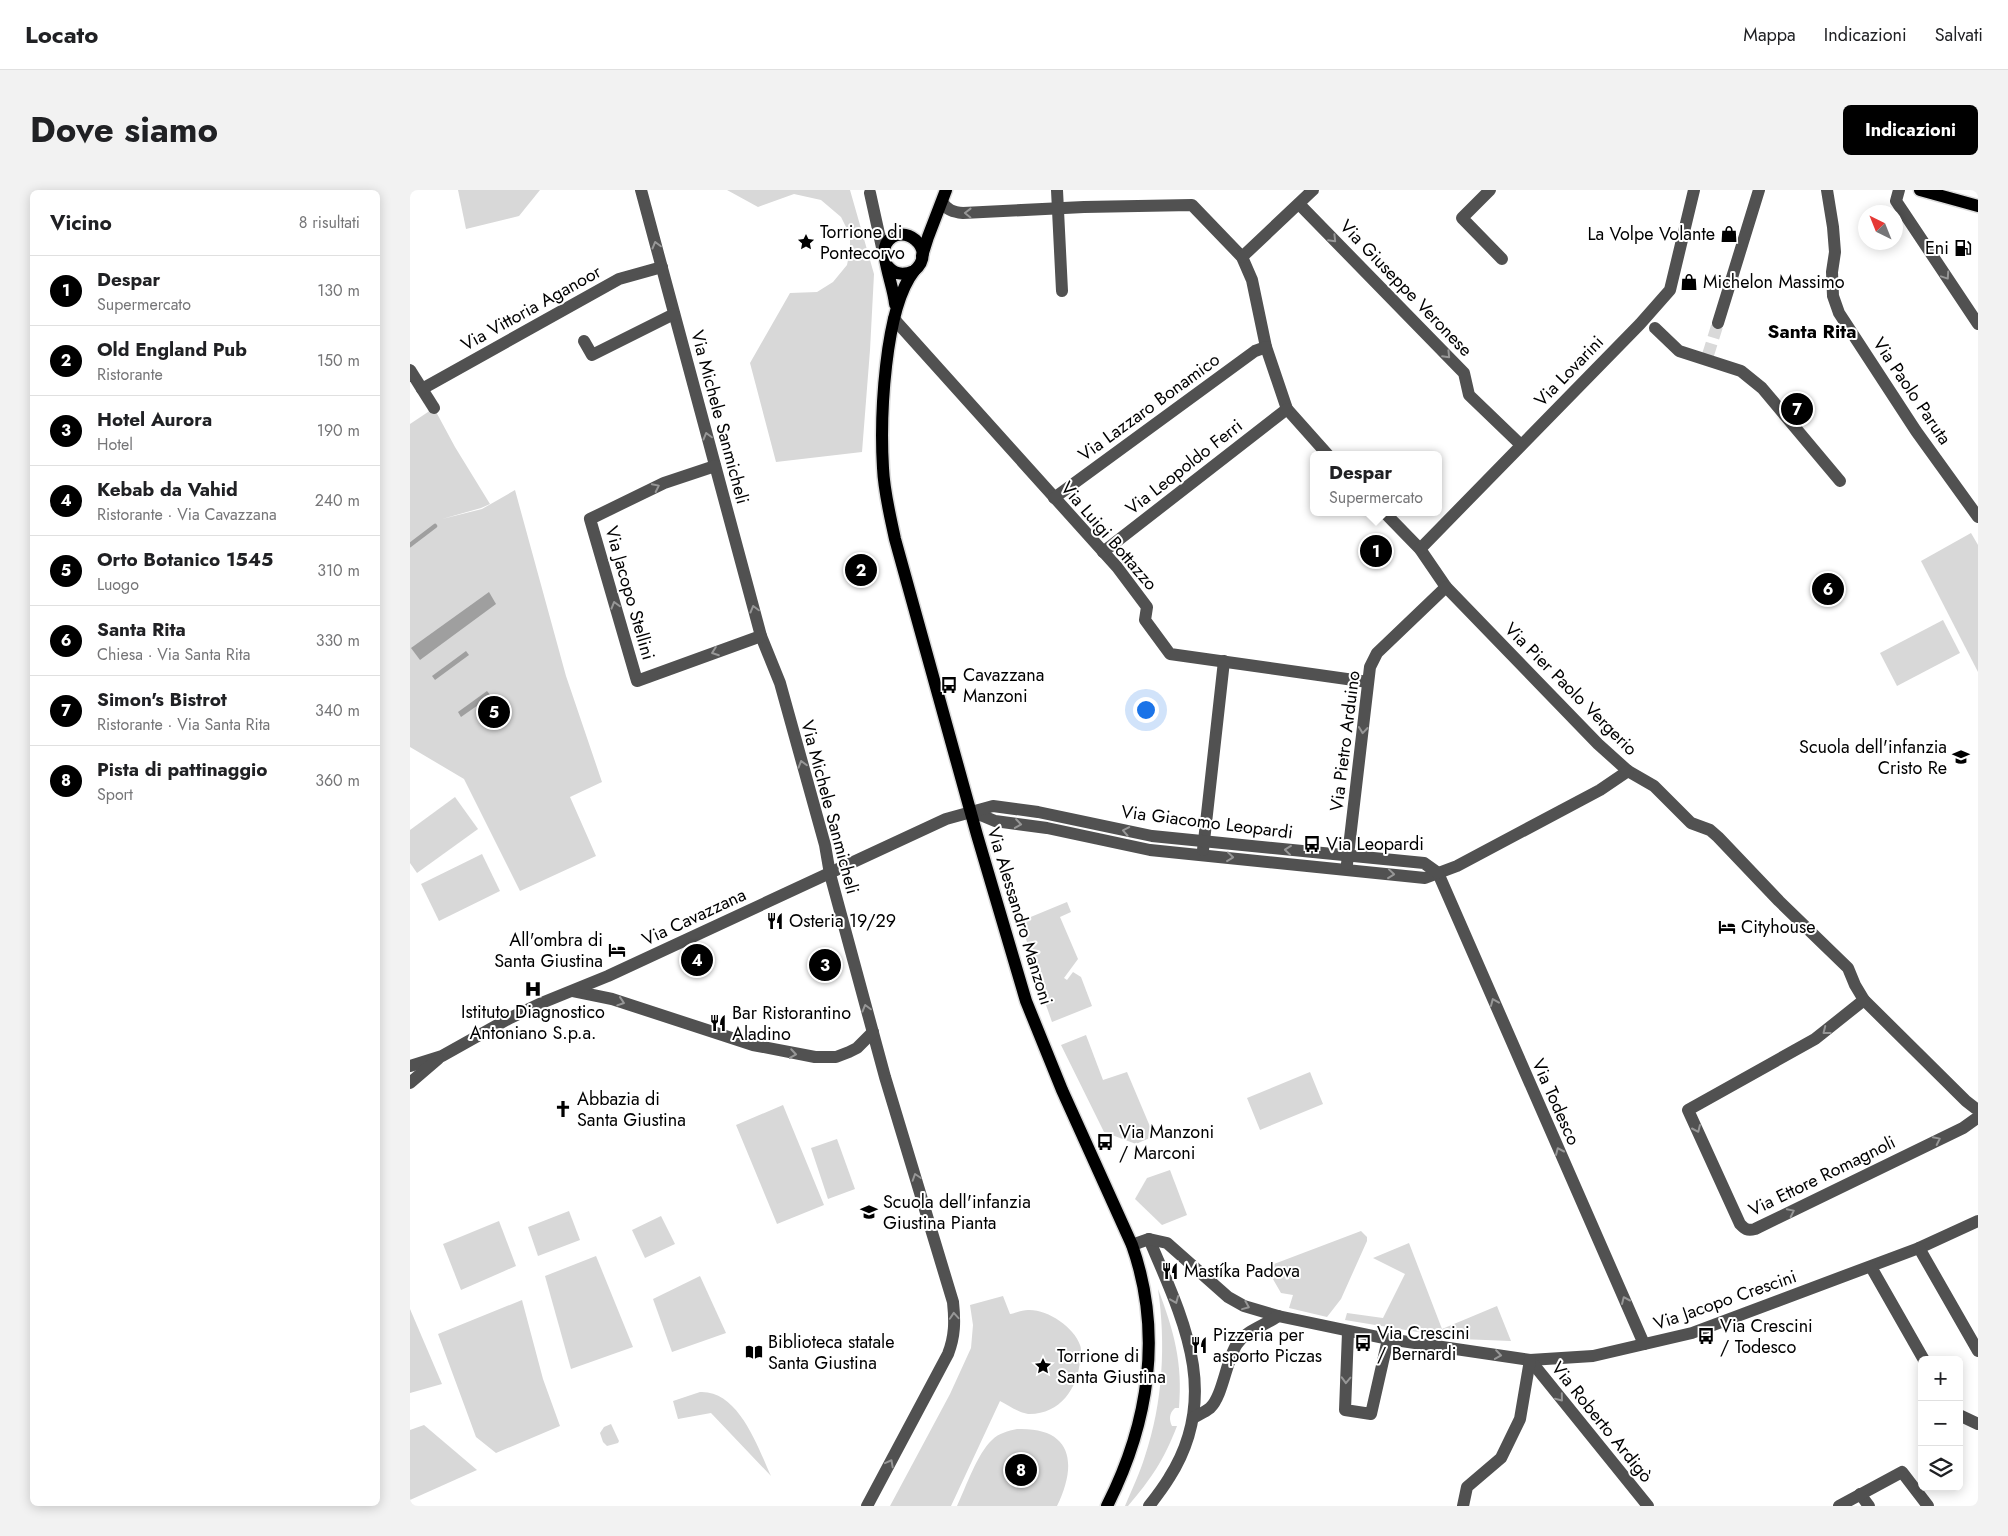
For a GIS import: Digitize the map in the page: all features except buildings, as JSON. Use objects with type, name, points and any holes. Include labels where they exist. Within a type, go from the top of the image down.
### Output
[{"type":"main road","points":[[1920,190],[1978,206]]},
{"type":"main road","points":[[936,214],[920,231],[903,235],[888,242],[884,258],[892,270],[900,274],[914,271],[920,264],[936,214],[944,196]]},
{"type":"main road","points":[[903,235],[912,237],[918,242],[922,249],[922,256]]},
{"type":"main road","name":"Via Alessandro Manzoni","points":[[884,258],[893,287],[894,319]]},
{"type":"main road","name":"Via Alessandro Manzoni","points":[[914,271],[900,292],[888,353],[882,408],[885,492],[895,539],[1026,1001],[1062,1090],[1132,1245],[1139,1266],[1146,1305],[1149,1342],[1148,1372],[1141,1417],[1131,1453],[1107,1506]]},
{"type":"street","name":"Via Michele Sanmicheli","points":[[641,190],[761,636],[780,683],[825,845],[830,874],[885,1077],[953,1302],[955,1325],[953,1340],[948,1354],[867,1506]]},
{"type":"street","points":[[1057,190],[1062,291]]},
{"type":"street","points":[[1242,257],[1313,190]]},
{"type":"street","points":[[1490,190],[1462,218],[1502,259]]},
{"type":"street","name":"Via Lovarini","points":[[1420,549],[1521,445],[1650,323],[1670,290],[1694,190]]},
{"type":"street","points":[[1718,324],[1759,190]]},
{"type":"street","name":"Via Paolo Paruta","points":[[1827,190],[1834,227],[1836,252],[1832,272],[1833,296],[1839,313],[1916,432],[1978,517]]},
{"type":"street","points":[[1899,190],[1896,201],[1978,324]]},
{"type":"street","name":"Via Alessandro Manzoni","points":[[870,192],[884,222],[890,230],[903,235]]},
{"type":"street","name":"Via Alessandro Manzoni","points":[[870,192],[884,258]]},
{"type":"street","points":[[944,196],[945,206],[954,212],[999,213],[1058,209],[1192,205],[1242,257],[1252,280],[1266,347],[1287,409],[1324,451]]},
{"type":"street","name":"Via Giuseppe Veronese","points":[[1299,204],[1464,373],[1469,395],[1521,445]]},
{"type":"street","name":"Via Vittoria Aganoor","points":[[422,389],[619,279],[662,267]]},
{"type":"street","points":[[584,341],[592,356],[674,314]]},
{"type":"street","name":"Via Luigi Bottazzo","points":[[894,319],[1103,552],[1146,607],[1144,620],[1170,654],[1368,682]]},
{"type":"street","points":[[1650,323],[1679,351],[1708,358],[1741,371],[1762,388],[1840,481]]},
{"type":"street","name":"Via Lazzaro Bonamico","points":[[1054,498],[1255,351],[1266,347]]},
{"type":"street","points":[[410,370],[434,408]]},
{"type":"street","name":"Via Leopoldo Ferri","points":[[1103,552],[1287,409]]},
{"type":"street","name":"Via Jacopo Stellini","points":[[716,466],[664,483],[590,520],[637,681],[761,636]]},
{"type":"street","name":"Via Pier Paolo Vergerio","points":[[1388,516],[1420,549],[1446,586],[1598,744],[1628,771],[1654,786],[1691,824],[1710,830],[1718,837],[1779,901],[1848,968],[1864,1000],[1977,1112]]},
{"type":"street","name":"Via Pietro Arduino","points":[[1347,869],[1370,667],[1377,653],[1446,586]]},
{"type":"street","points":[[1203,848],[1224,662]]},
{"type":"street","name":"Via Giacomo Leopardi","points":[[830,874],[950,818],[992,806],[1013,808],[1203,848],[1347,869],[1425,878],[1458,866],[1592,795],[1628,771]]},
{"type":"street","name":"Via Giacomo Leopardi","points":[[1203,848],[1348,856],[1424,863],[1438,872]]},
{"type":"street","name":"Via Todesco","points":[[1438,872],[1644,1344]]},
{"type":"street","name":"Via Cavazzana","points":[[410,1066],[442,1056],[510,1018],[544,1002],[608,976],[830,874]]},
{"type":"street","points":[[573,991],[612,999],[752,1045],[815,1057],[836,1057],[849,1052],[857,1048],[873,1032]]},
{"type":"street","name":"Via Ettore Romagnoli","points":[[1864,1000],[1815,1039],[1688,1110],[1740,1224],[1744,1228],[1748,1231],[1755,1229],[1963,1128],[1977,1112]]},
{"type":"street","points":[[410,1083],[442,1056]]},
{"type":"street","name":"Via Jacopo Crescini","points":[[1149,1239],[1167,1243],[1228,1297],[1244,1306],[1348,1332],[1530,1360],[1593,1356],[1692,1333],[1920,1248],[1978,1221]]},
{"type":"street","points":[[1132,1245],[1149,1239],[1186,1330],[1194,1366],[1193,1418],[1181,1456],[1170,1478],[1149,1506]]},
{"type":"street","points":[[1920,1248],[1978,1351]]},
{"type":"street","points":[[1871,1267],[1922,1356]]},
{"type":"street","points":[[1193,1418],[1210,1408],[1214,1403],[1226,1375],[1228,1362],[1243,1336],[1278,1316]]},
{"type":"street","points":[[1348,1332],[1345,1410],[1371,1414],[1388,1339]]},
{"type":"street","points":[[1463,1506],[1467,1487],[1501,1458],[1520,1419],[1530,1360]]},
{"type":"street","name":"Via Roberto Ardigò","points":[[1530,1360],[1648,1506]]},
{"type":"street","points":[[1963,1417],[1978,1424]]},
{"type":"street","points":[[1839,1506],[1902,1472],[1928,1506]]},
{"type":"street","points":[[1860,1494],[1869,1506]]},
{"type":"shaded area","points":[[458,190],[540,190],[519,216],[466,229]]},
{"type":"shaded area","points":[[727,190],[850,190],[874,274],[862,452],[776,462],[750,363],[790,293],[817,292],[833,282],[847,265],[850,235],[841,217],[821,200],[794,194],[758,207]]},
{"type":"shaded area","points":[[434,408],[455,447],[490,504],[442,519],[482,509],[515,490],[566,676],[602,782],[570,797],[596,856],[520,891],[464,779],[410,747],[410,424]]},
{"type":"shaded area","points":[[1971,533],[1978,545],[1978,672],[1921,561]]},
{"type":"shaded area","points":[[489,592],[496,604],[420,660],[411,648]]},
{"type":"shaded area","points":[[1943,620],[1960,653],[1897,686],[1880,653]]},
{"type":"shaded area","points":[[466,651],[469,655],[435,680],[432,676]]},
{"type":"shaded area","points":[[487,691],[491,696],[461,717],[458,712]]},
{"type":"shaded area","points":[[455,797],[478,829],[417,873],[410,863],[410,830]]},
{"type":"shaded area","points":[[482,854],[500,891],[439,921],[421,884]]},
{"type":"shaded area","points":[[1067,902],[1071,912],[1060,917],[1078,959],[1064,978],[1067,980],[1073,972],[1081,977],[1092,1006],[1052,1022],[1021,921]]},
{"type":"shaded area","points":[[1086,1035],[1103,1080],[1127,1072],[1154,1136],[1136,1144],[1104,1132],[1061,1045]]},
{"type":"shaded area","points":[[1310,1072],[1323,1104],[1260,1130],[1247,1098]]},
{"type":"shaded area","points":[[783,1105],[824,1205],[777,1224],[736,1125]]},
{"type":"shaded area","points":[[837,1139],[855,1189],[828,1199],[811,1148]]},
{"type":"shaded area","points":[[1170,1170],[1187,1215],[1162,1225],[1135,1199],[1147,1178]]},
{"type":"shaded area","points":[[569,1211],[580,1240],[538,1256],[528,1227]]},
{"type":"shaded area","points":[[661,1216],[675,1244],[645,1258],[632,1230]]},
{"type":"shaded area","points":[[499,1221],[516,1266],[461,1290],[443,1244]]},
{"type":"shaded area","points":[[1361,1231],[1367,1237],[1367,1241],[1341,1299],[1327,1317],[1289,1308],[1293,1295],[1281,1293],[1266,1267]]},
{"type":"shaded area","points":[[1409,1243],[1442,1329],[1497,1306],[1511,1341],[1460,1339],[1345,1320],[1347,1313],[1383,1318],[1405,1274],[1373,1258]]},
{"type":"shaded area","points":[[596,1256],[633,1347],[571,1369],[545,1276]]},
{"type":"shaded area","points":[[700,1276],[726,1333],[672,1352],[653,1299]]},
{"type":"shaded area","points":[[1158,1289],[1169,1319],[1176,1347],[1180,1376],[1179,1408],[1173,1410],[1170,1419],[1172,1426],[1177,1426],[1156,1469],[1144,1487],[1128,1506],[1125,1506],[1145,1456],[1156,1415],[1162,1352]]},
{"type":"shaded area","points":[[1003,1296],[1010,1314],[1035,1310],[1059,1320],[1077,1338],[1081,1348],[1080,1360],[1071,1390],[1058,1405],[1039,1413],[1028,1414],[1017,1411],[1000,1401],[951,1506],[890,1506],[950,1394],[971,1348],[973,1325],[970,1305]]},
{"type":"shaded area","points":[[522,1300],[543,1379],[560,1426],[496,1453],[476,1437],[438,1334]]},
{"type":"shaded area","points":[[410,1309],[442,1384],[410,1393]]},
{"type":"shaded area","points":[[700,1392],[714,1394],[726,1400],[736,1410],[753,1437],[771,1476],[711,1413],[678,1419],[673,1401]]},
{"type":"shaded area","points":[[611,1424],[619,1441],[607,1446],[603,1442],[600,1433],[604,1427]]},
{"type":"shaded area","points":[[424,1425],[477,1470],[410,1500],[410,1430]]},
{"type":"shaded area","points":[[1017,1429],[1035,1430],[1049,1434],[1059,1441],[1066,1451],[1068,1462],[1067,1476],[1064,1490],[1057,1506],[957,1506],[981,1454],[987,1446],[998,1436]]},
{"type":"waterway","points":[[410,545],[435,526]]},
{"type":"tunnel","points":[[1708,355],[1718,323]]},
{"type":"place","name":"La Volpe Volante","points":[[1729,234]]},
{"type":"place","name":"Torrione di Pontecorvo","points":[[806,242]]},
{"type":"place","name":"Eni","points":[[1963,248]]},
{"type":"place","name":"Michelon Massimo","points":[[1689,282]]},
{"type":"place","name":"Simon's Bistrot","points":[[1797,409]]},
{"type":"place","name":"Despar","points":[[1376,551]]},
{"type":"place","name":"Old England Pub","points":[[861,570]]},
{"type":"place","name":"Santa Rita","points":[[1828,589]]},
{"type":"place","name":"Cavazzana Manzoni","points":[[949,685]]},
{"type":"place","name":"Orto Botanico 1545","points":[[494,712]]},
{"type":"place","name":"Scuola dell'infanzia Cristo Re","points":[[1961,757]]},
{"type":"place","name":"Via Leopardi","points":[[1312,844]]},
{"type":"place","name":"Osteria 19/29","points":[[775,921]]},
{"type":"place","name":"Cityhouse","points":[[1727,927]]},
{"type":"place","name":"All'ombra di Santa Giustina","points":[[617,950]]},
{"type":"place","name":"Kebab da Vahid","points":[[697,960]]},
{"type":"place","name":"Hotel Aurora","points":[[825,965]]},
{"type":"place","name":"Istituto Diagnostico Antoniano S.p.a.","points":[[533,989]]},
{"type":"place","name":"Bar Ristorantino Aladino","points":[[718,1023]]},
{"type":"place","name":"Abbazia di Santa Giustina","points":[[563,1109]]},
{"type":"place","name":"Via Manzoni / Marconi","points":[[1105,1142]]},
{"type":"place","name":"Scuola dell'infanzia Giustina Pianta","points":[[869,1212]]},
{"type":"place","name":"Mastíka Padova","points":[[1170,1271]]},
{"type":"place","name":"Via Crescini / Todesco","points":[[1706,1336]]},
{"type":"place","name":"Via Crescini / Bernardi","points":[[1363,1343]]},
{"type":"place","name":"Pizzeria per asporto Piczas","points":[[1199,1345]]},
{"type":"place","name":"Biblioteca statale Santa Giustina","points":[[754,1352]]},
{"type":"place","name":"Torrione di Santa Giustina","points":[[1043,1366]]},
{"type":"place","name":"Pista di pattinaggio","points":[[1021,1470]]},
{"type":"district","name":"Santa Rita","points":[[1812,331]]}]
